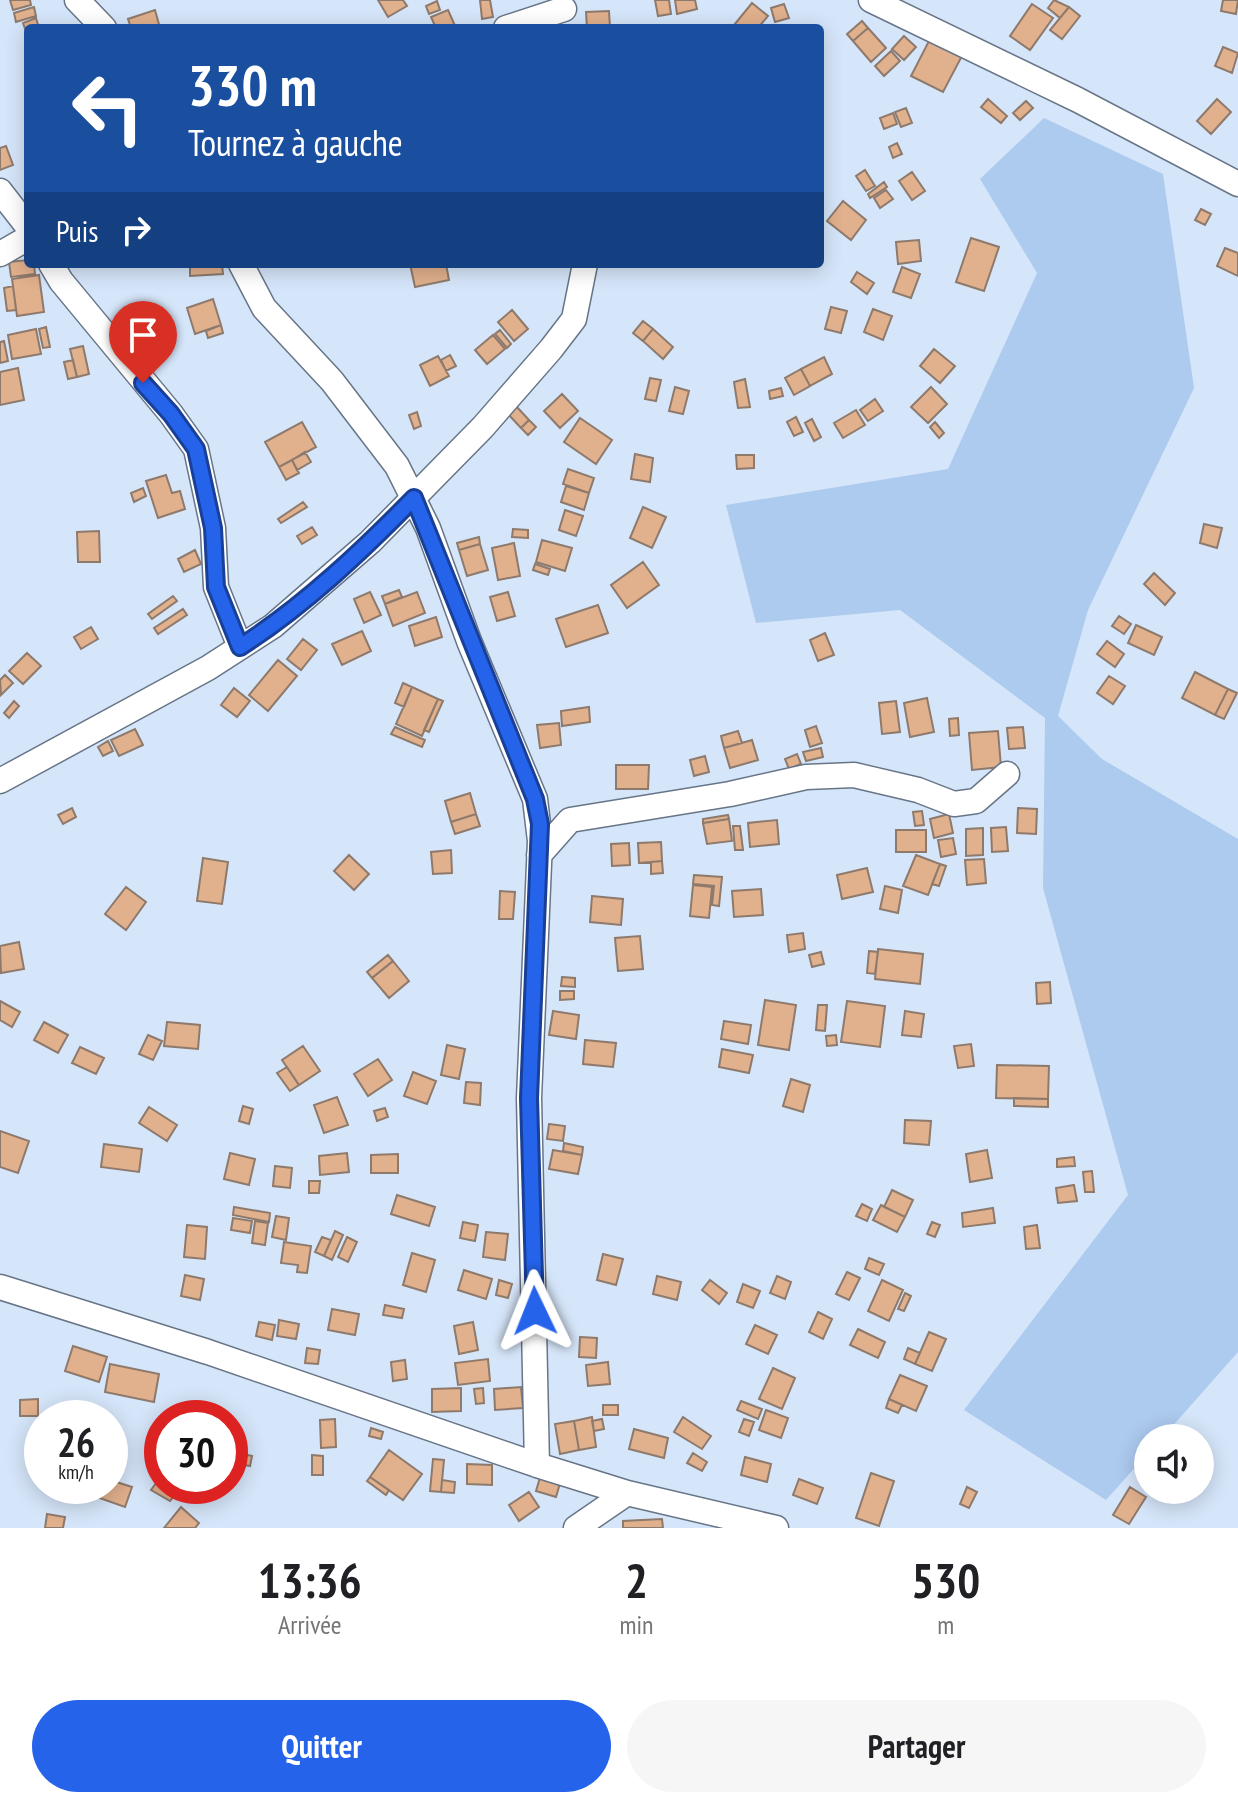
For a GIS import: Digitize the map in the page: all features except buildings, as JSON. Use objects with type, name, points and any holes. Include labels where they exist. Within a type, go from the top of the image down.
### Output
[{"type":"street","points":[[77,0],[100,24]]},
{"type":"street","points":[[871,0],[1078,100],[1238,184]]},
{"type":"street","points":[[520,24],[564,12]]},
{"type":"street","points":[[0,191],[24,222]]},
{"type":"street","points":[[0,254],[24,240]]},
{"type":"street","points":[[53,268],[196,449],[213,528],[216,587],[240,647]]},
{"type":"street","points":[[243,268],[264,308],[332,381],[376,437],[414,498],[535,799],[540,824],[529,1098],[537,1465]]},
{"type":"street","points":[[0,781],[208,668],[273,626],[370,542],[483,427],[574,319],[584,268]]},
{"type":"street","points":[[539,855],[570,820],[818,776],[854,775],[918,790],[954,804],[976,801],[1007,774]]},
{"type":"street","points":[[535,799],[570,820]]},
{"type":"street","points":[[0,1287],[208,1352],[627,1493],[776,1528]]},
{"type":"street","points":[[576,1528],[627,1493]]},
{"type":"shaded area","points":[[1044,118],[1163,174],[1194,388],[1088,610],[1058,716],[1102,759],[1238,839],[1238,1352],[1174,1424],[1134,1424],[1134,1469],[1106,1500],[964,1410],[1128,1195],[1043,888],[1045,718],[900,610],[756,623],[726,505],[948,469],[1037,273],[980,179]]},
{"type":"route","points":[[143,383],[171,414],[196,449],[213,528],[216,587],[240,647],[273,626],[370,542],[414,498],[428,528],[469,641],[535,799],[540,824],[529,1098],[535,1311]]}]
